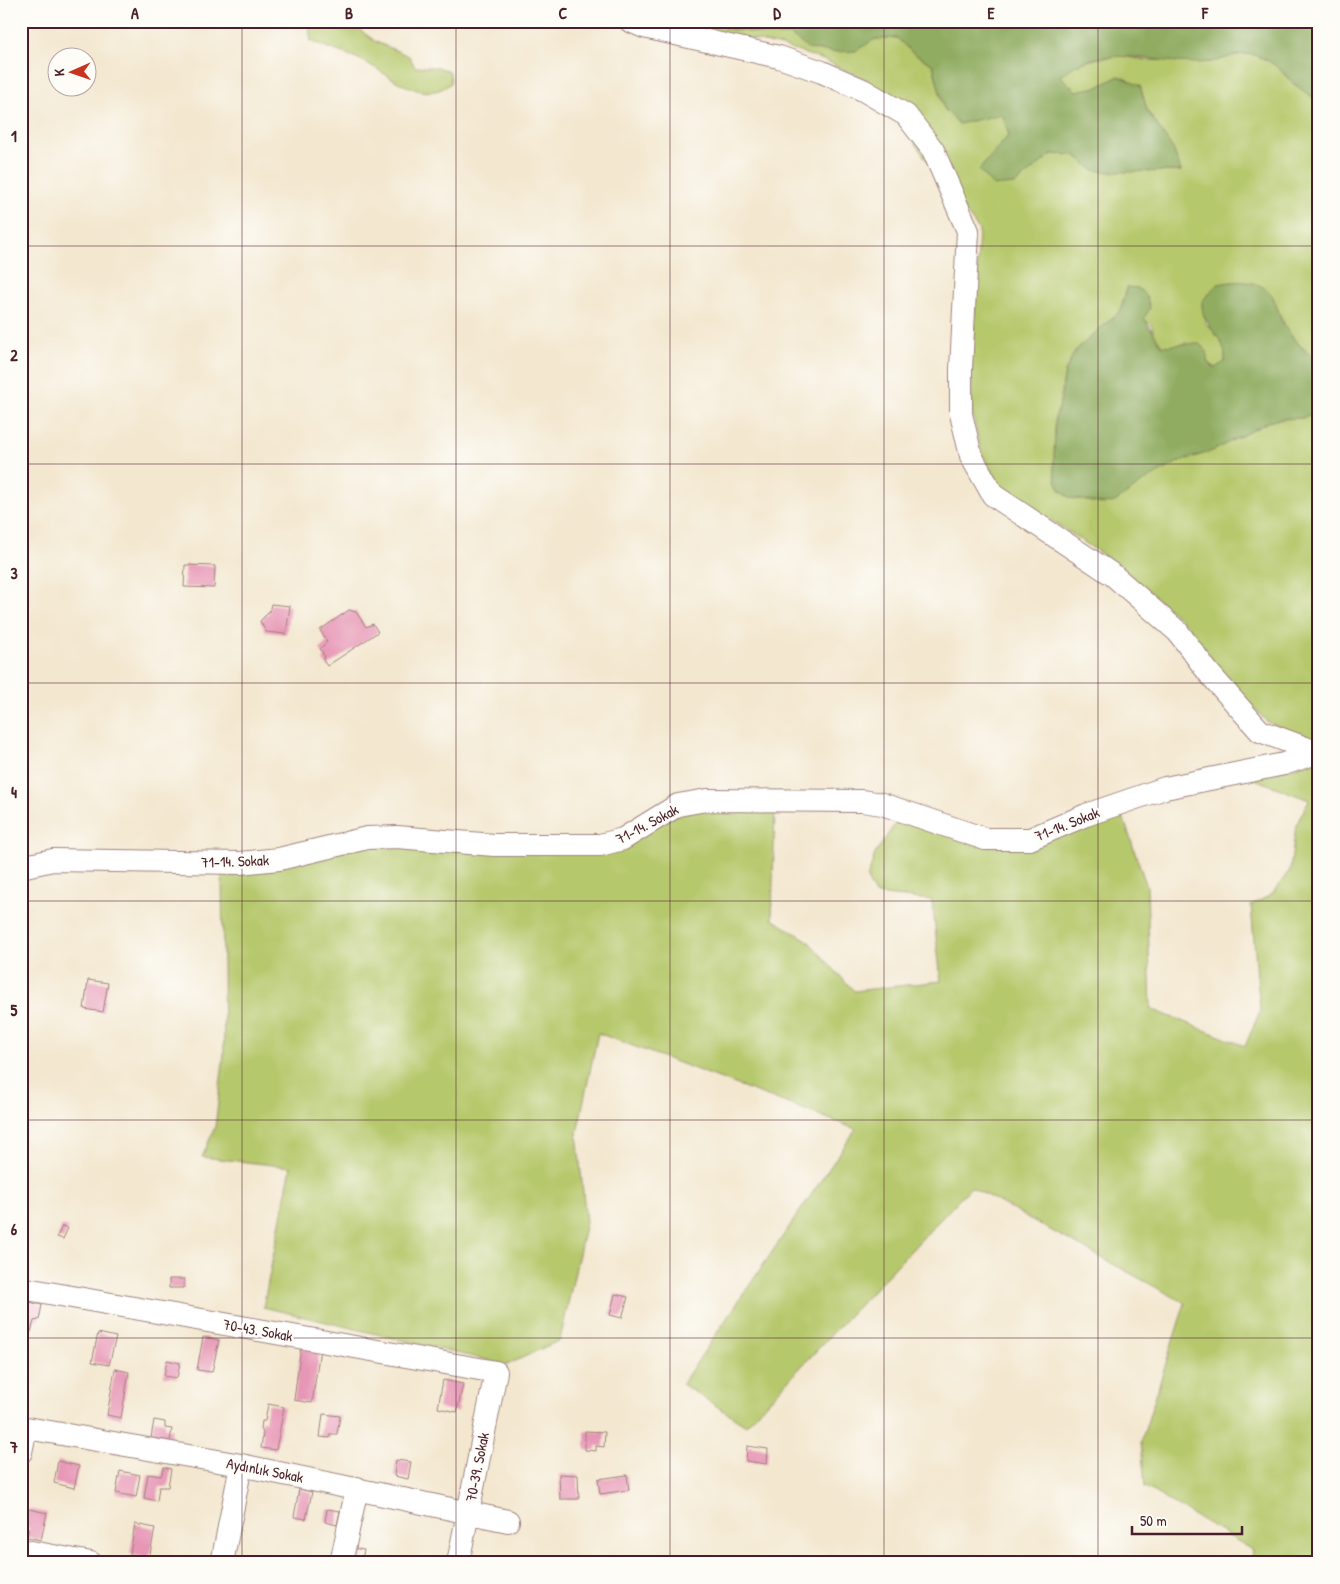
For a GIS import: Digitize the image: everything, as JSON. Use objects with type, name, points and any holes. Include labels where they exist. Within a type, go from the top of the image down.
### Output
[{"type":"street","points":[[630,21],[644,27],[788,60],[863,90],[906,115],[933,150],[968,232],[961,369],[961,414],[971,456],[993,494],[1113,575],[1178,632],[1208,672],[1260,731],[1318,753]]},
{"type":"street","name":"71-14. Sokak","points":[[21,867],[53,860],[240,863],[279,860],[368,838],[397,837],[494,845],[600,845],[623,839],[678,805],[707,800],[862,801],[882,804],[985,839],[1030,839],[1086,815],[1165,788],[1284,764],[1318,753]]},
{"type":"street","name":"70-43. Sokak","points":[[21,1288],[496,1372]]},
{"type":"street","name":"70-39. Sokak","points":[[458,1563],[496,1372]]},
{"type":"street","points":[[21,1452],[24,1427]]},
{"type":"street","name":"Aydınlık Sokak","points":[[24,1427],[241,1465],[508,1521]]},
{"type":"street","points":[[222,1563],[241,1465]]},
{"type":"street","points":[[341,1563],[357,1488]]},
{"type":"street","points":[[21,1550],[91,1563]]},
{"type":"green space","points":[[313,21],[348,21],[376,42],[409,56],[415,67],[438,67],[450,72],[451,83],[440,90],[429,92],[407,86],[365,62],[311,41],[309,29]]},
{"type":"green space","points":[[667,21],[713,21],[725,28],[768,35],[791,35],[809,49],[855,51],[875,39],[897,38],[913,53],[933,65],[944,109],[959,124],[1002,113],[1009,135],[979,170],[1034,167],[1052,154],[1075,155],[1093,170],[1110,172],[1181,171],[1173,149],[1147,110],[1140,86],[1119,76],[1098,87],[1076,91],[1060,76],[1077,64],[1099,58],[1121,56],[1145,60],[1211,62],[1232,55],[1253,54],[1275,64],[1292,83],[1319,100],[1319,364],[1294,339],[1286,328],[1272,298],[1258,286],[1231,282],[1205,323],[1223,346],[1225,362],[1215,368],[1186,343],[1175,346],[1163,346],[1155,337],[1152,326],[1123,299],[1121,310],[1075,351],[1065,372],[1059,408],[1055,418],[1054,469],[1061,491],[1070,498],[1104,504],[1178,462],[1212,451],[1268,422],[1279,419],[1302,418],[1313,413],[1319,401],[1319,742],[1267,722],[1216,665],[1187,625],[1120,566],[1001,487],[981,452],[972,412],[972,369],[979,230],[868,80],[826,61],[782,46]]},
{"type":"green space","points":[[713,21],[1319,21],[1319,100],[1301,89],[1272,63],[1255,55],[1243,54],[1210,62],[1191,63],[1113,56],[1095,59],[1077,65],[1060,76],[1076,91],[1098,87],[1119,76],[1140,86],[1147,110],[1173,149],[1181,171],[1110,172],[1093,170],[1075,155],[1052,154],[1015,184],[993,186],[979,170],[1009,135],[1002,114],[959,124],[944,109],[933,65],[913,53],[897,38],[875,39],[855,51],[832,52],[809,49],[790,35],[768,35],[725,28]]},
{"type":"green space","points":[[1231,282],[1260,285],[1265,288],[1274,300],[1281,320],[1288,332],[1317,361],[1319,401],[1313,413],[1302,418],[1279,419],[1268,422],[1212,451],[1178,462],[1146,480],[1115,502],[1104,504],[1070,498],[1061,491],[1054,469],[1055,418],[1059,408],[1065,372],[1075,351],[1121,310],[1127,287],[1138,288],[1147,297],[1150,308],[1144,318],[1162,346],[1198,343],[1207,351],[1207,362],[1215,368],[1225,362],[1225,353],[1219,338],[1205,319],[1202,301],[1218,284]]},
{"type":"green space","points":[[1319,760],[1319,1563],[1250,1563],[1253,1550],[1145,1487],[1141,1442],[1185,1303],[971,1187],[746,1425],[682,1384],[856,1129],[598,1033],[577,1133],[586,1222],[560,1340],[507,1365],[263,1307],[291,1167],[202,1157],[215,1127],[224,1054],[222,871],[368,846],[601,853],[681,813],[708,808],[775,808],[772,919],[807,940],[854,991],[941,981],[932,900],[875,894],[867,879],[875,854],[899,818],[984,846],[1121,811],[1147,887],[1151,1009],[1245,1046],[1260,1011],[1251,905],[1271,895],[1290,870],[1296,825],[1309,800],[1252,778]]},
{"type":"building","points":[[185,565],[215,566],[214,588],[184,587]]},
{"type":"building","points":[[271,604],[290,606],[286,634],[266,632],[260,621],[269,612]]},
{"type":"building","points":[[349,610],[356,612],[366,627],[373,624],[378,632],[327,666],[323,660],[325,657],[320,649],[327,642],[320,630]]},
{"type":"building","points":[[88,980],[108,983],[103,1012],[84,1009]]},
{"type":"building","points":[[62,1226],[68,1228],[63,1239],[57,1237]]},
{"type":"building","points":[[169,1279],[184,1279],[184,1288],[169,1288]]},
{"type":"building","points":[[615,1294],[628,1297],[622,1318],[610,1315]]},
{"type":"building","points":[[29,1302],[42,1305],[39,1320],[34,1321],[31,1332],[23,1330]]},
{"type":"building","points":[[98,1333],[116,1337],[109,1365],[92,1362]]},
{"type":"building","points":[[203,1337],[219,1340],[212,1372],[197,1370]]},
{"type":"building","points":[[301,1346],[320,1349],[312,1403],[294,1400]]},
{"type":"building","points":[[167,1360],[180,1363],[177,1378],[164,1376]]},
{"type":"building","points":[[115,1369],[129,1372],[121,1418],[107,1415]]},
{"type":"building","points":[[443,1380],[463,1384],[457,1412],[438,1408]]},
{"type":"building","points":[[268,1404],[284,1407],[276,1450],[261,1448],[262,1421],[265,1421]]},
{"type":"building","points":[[323,1414],[340,1416],[337,1434],[330,1434],[330,1438],[320,1437]]},
{"type":"building","points":[[154,1420],[165,1422],[165,1428],[172,1429],[170,1441],[151,1438]]},
{"type":"building","points":[[585,1431],[605,1432],[604,1447],[596,1446],[596,1451],[585,1450]]},
{"type":"building","points":[[747,1446],[768,1449],[767,1464],[746,1461]]},
{"type":"building","points":[[396,1460],[411,1462],[408,1479],[394,1476]]},
{"type":"building","points":[[58,1461],[79,1466],[74,1488],[54,1483]]},
{"type":"building","points":[[164,1467],[171,1469],[168,1487],[159,1487],[157,1501],[144,1498],[148,1474],[161,1476]]},
{"type":"building","points":[[120,1471],[140,1475],[136,1497],[116,1493]]},
{"type":"building","points":[[559,1474],[578,1475],[579,1499],[560,1499]]},
{"type":"building","points":[[627,1475],[629,1490],[600,1494],[598,1479]]},
{"type":"building","points":[[299,1489],[312,1492],[306,1519],[294,1517]]},
{"type":"building","points":[[29,1509],[47,1513],[41,1540],[27,1537],[29,1528],[25,1527]]},
{"type":"building","points":[[327,1509],[340,1511],[337,1525],[325,1522]]},
{"type":"building","points":[[135,1524],[155,1528],[149,1559],[130,1554]]},
{"type":"building","points":[[352,1548],[364,1550],[362,1559],[351,1557]]}]
